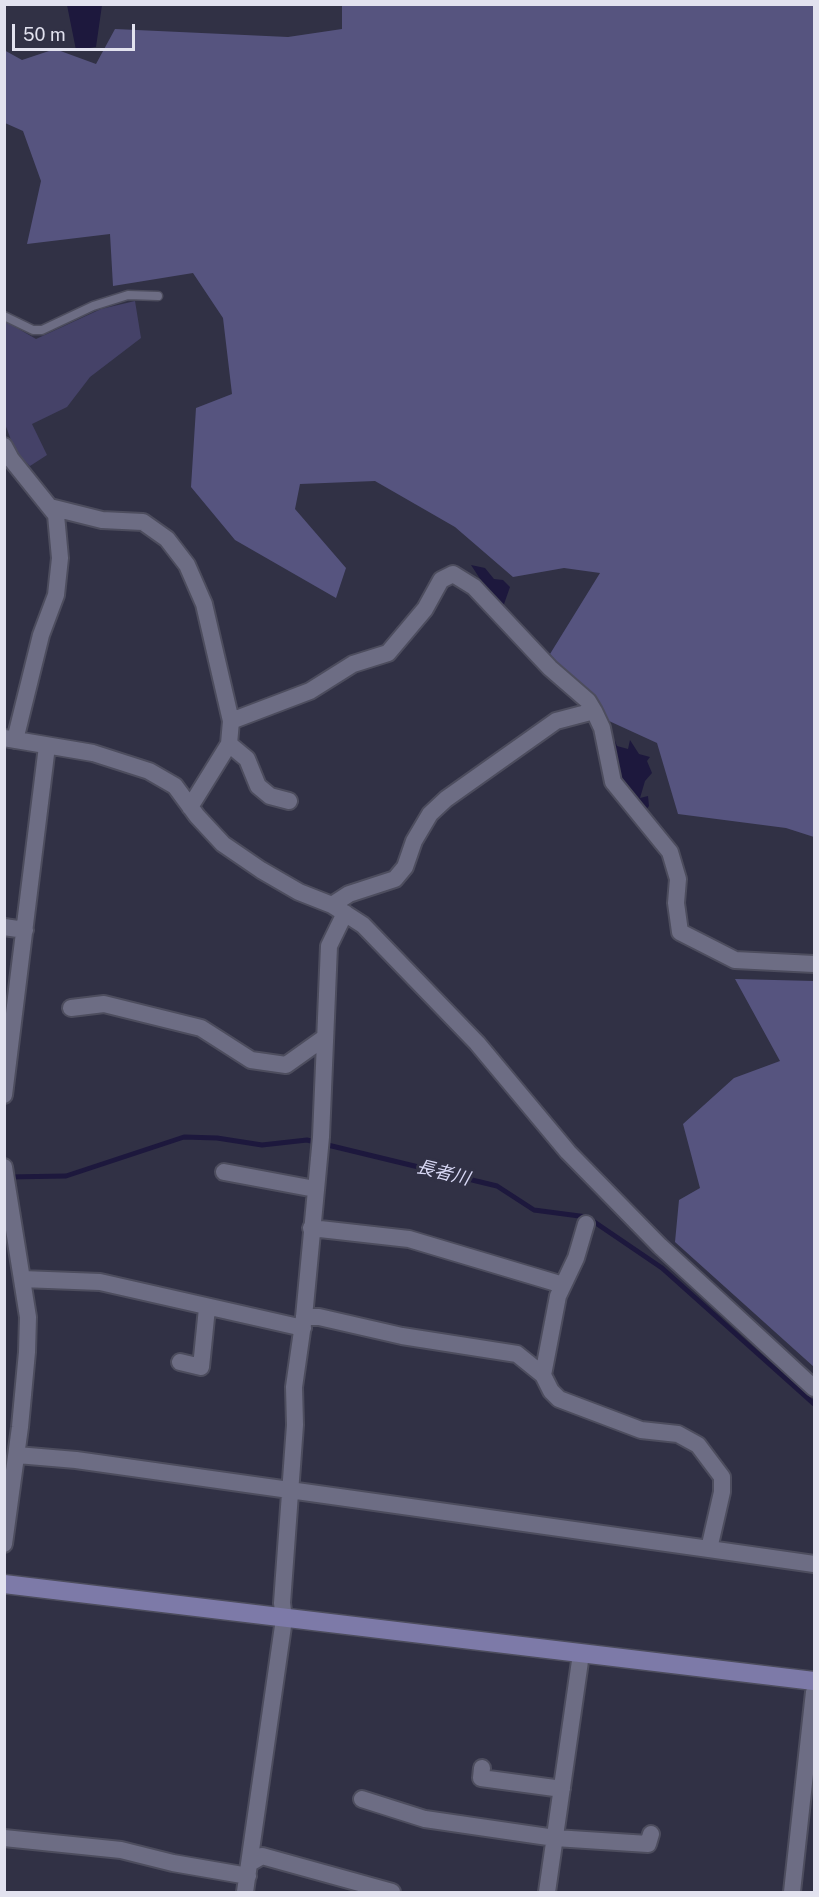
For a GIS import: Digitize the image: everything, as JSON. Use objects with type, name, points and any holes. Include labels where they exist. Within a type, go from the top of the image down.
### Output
[{"type":"street","points":[[4,446],[11,459],[56,515],[60,558],[56,595],[40,635],[10,739],[93,753],[149,771],[175,786],[190,807],[223,844],[299,892],[338,909],[363,924],[428,989],[568,1152],[660,1246],[814,1388]]},
{"type":"street","points":[[50,507],[67,509],[102,520],[142,522],[167,539],[187,565],[204,604],[231,722],[229,744],[190,807]]},
{"type":"street","points":[[231,722],[310,691],[353,664],[388,653],[425,609],[441,580],[453,574],[474,587],[550,668],[588,700],[602,728],[613,782],[670,852],[678,879],[676,903],[681,932],[735,960],[814,964]]},
{"type":"street","points":[[245,1893],[284,1619],[282,1603],[295,1425],[294,1387],[303,1323],[320,1144],[329,946],[338,909],[349,894],[394,879],[405,867],[414,841],[430,813],[446,800],[556,721],[594,711]]},
{"type":"street","points":[[229,744],[247,759],[258,786],[270,796],[289,801]]},
{"type":"street","points":[[4,1095],[47,746]]},
{"type":"street","points":[[4,927],[25,930]]},
{"type":"street","points":[[71,1008],[104,1004],[201,1028],[251,1060],[286,1065],[324,1038]]},
{"type":"street","points":[[224,1172],[315,1190]]},
{"type":"street","points":[[4,1544],[17,1455],[12,1424],[27,1352],[28,1317],[6,1174]]},
{"type":"street","points":[[543,1374],[558,1296],[576,1258],[586,1224]]},
{"type":"street","points":[[312,1228],[409,1239],[563,1285]]},
{"type":"street","points":[[22,1279],[100,1282],[207,1308],[303,1323],[319,1317],[402,1336],[517,1354],[543,1374],[551,1391],[559,1399],[641,1430],[678,1434],[698,1444],[722,1477],[722,1492],[709,1549]]},
{"type":"street","points":[[180,1362],[201,1367],[207,1308]]},
{"type":"street","points":[[17,1455],[76,1460],[291,1489],[814,1564]]},
{"type":"street","points":[[4,1584],[814,1681]]},
{"type":"street","points":[[547,1893],[581,1654]]},
{"type":"street","points":[[792,1893],[814,1692]]},
{"type":"street","points":[[483,1768],[481,1778],[562,1789]]},
{"type":"street","points":[[362,1800],[425,1819],[555,1838],[648,1844],[651,1834]]},
{"type":"street","points":[[4,1838],[121,1850],[173,1863],[249,1869],[262,1856],[392,1893]]},
{"type":"lane","points":[[4,316],[33,330],[42,330],[93,306],[128,295],[158,296]]},
{"type":"shaded area","points":[[67,5],[102,5],[96,47],[76,50]]},
{"type":"shaded area","points":[[342,5],[814,5],[814,837],[786,828],[678,814],[657,743],[609,721],[550,654],[600,573],[564,568],[513,577],[455,527],[375,481],[300,484],[295,509],[346,568],[336,598],[235,540],[191,487],[196,408],[232,394],[223,318],[193,273],[113,286],[110,234],[27,244],[41,181],[23,131],[5,123],[4,50],[22,60],[55,49],[96,64],[115,29],[288,37],[342,29]]},
{"type":"shaded area","points":[[135,301],[141,338],[90,377],[67,407],[32,424],[47,455],[30,466],[16,453],[5,424],[5,321],[36,339],[101,309]]},
{"type":"shaded area","points":[[471,565],[485,568],[494,579],[503,580],[510,587],[503,607],[488,591]]},
{"type":"shaded area","points":[[610,738],[617,746],[628,749],[630,740],[639,754],[650,757],[647,761],[652,773],[645,781],[640,798],[648,796],[649,806],[646,810],[649,818],[617,779]]},
{"type":"shaded area","points":[[735,979],[814,981],[814,1367],[675,1242],[679,1200],[700,1188],[683,1124],[734,1078],[780,1061]]},
{"type":"waterway","name":"長者川","points":[[8,1177],[66,1176],[184,1137],[217,1138],[262,1145],[307,1140],[497,1186],[534,1210],[587,1217],[662,1268],[814,1404]]}]
